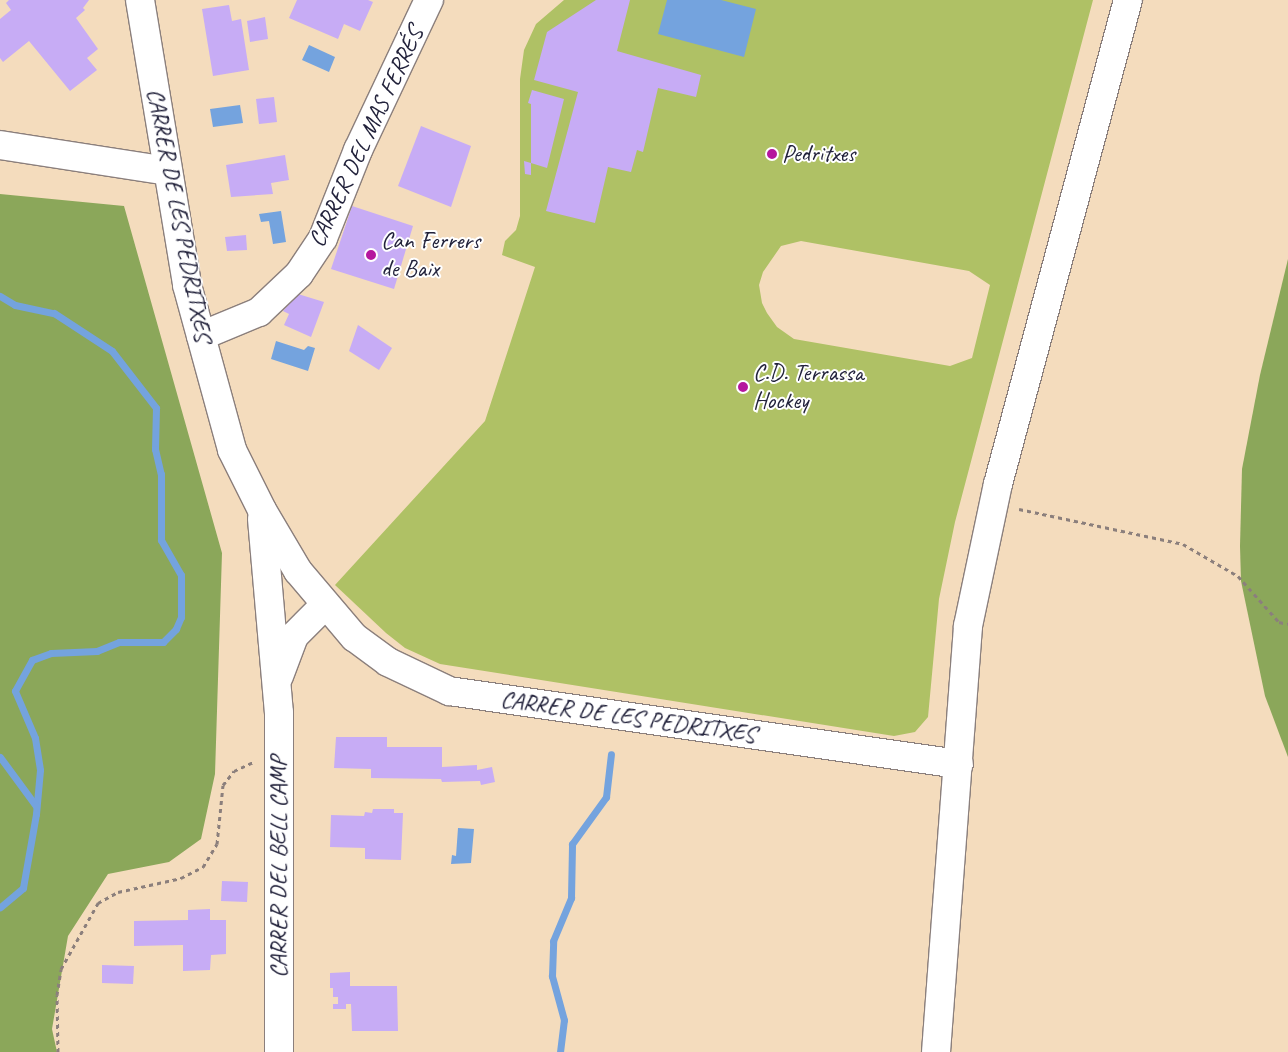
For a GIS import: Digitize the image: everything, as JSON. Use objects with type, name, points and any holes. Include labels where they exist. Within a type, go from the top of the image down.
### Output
[{"type":"street","name":"CARRER DE LES PEDRITXES","points":[[140,0],[187,285],[232,450],[262,510],[298,571],[354,637],[388,662],[449,690],[959,764]]},
{"type":"street","name":"CARRER DEL MAS FERRÉS","points":[[201,336],[259,312],[299,274],[323,238],[358,150],[430,0]]},
{"type":"street","points":[[936,1052],[968,626],[998,484],[1128,0]]},
{"type":"street","points":[[0,145],[167,171]]},
{"type":"street","name":"CARRER DE LES PEDRITXES","points":[[262,510],[277,682]]},
{"type":"street","points":[[277,682],[294,636],[325,605]]},
{"type":"street","name":"CARRER DEL BELL CAMP","points":[[277,682],[279,751],[279,1052]]},
{"type":"path","points":[[1011,507],[1183,544],[1238,576],[1279,622],[1288,624]]},
{"type":"path","points":[[58,1052],[57,995],[61,969],[98,903],[118,892],[181,878],[203,867],[217,844],[223,785],[234,771],[279,751]]},
{"type":"green space","name":"C.D. Terrassa Hockey","points":[[564,0],[1093,0],[955,522],[939,599],[928,717],[915,732],[894,736],[440,664],[405,648],[386,633],[335,585],[485,421],[535,267],[502,255],[505,241],[516,230],[520,216],[520,79],[524,50],[536,24]],"holes":[[[801,241],[969,271],[990,285],[972,358],[950,366],[794,339],[777,327],[767,313],[762,303],[759,285],[763,272],[781,246]]]},
{"type":"green space","points":[[0,194],[124,206],[222,553],[215,774],[201,839],[169,862],[108,874],[68,936],[52,1029],[57,1052],[0,1052]]},
{"type":"green space","points":[[1288,259],[1288,757],[1265,696],[1241,581],[1240,546],[1242,469],[1260,375]]},
{"type":"water","points":[[667,0],[721,0],[756,9],[744,57],[658,34]]},
{"type":"water","points":[[309,45],[335,57],[329,72],[302,60]]},
{"type":"water","points":[[240,105],[243,123],[213,127],[210,109]]},
{"type":"water","points":[[281,211],[286,242],[273,244],[269,221],[261,222],[259,214]]},
{"type":"water","points":[[276,341],[304,350],[308,346],[315,348],[308,371],[271,359]]},
{"type":"water","points":[[458,828],[474,829],[471,863],[451,864],[452,855],[456,856]]},
{"type":"building","points":[[9,0],[89,0],[83,8],[85,10],[76,18],[98,49],[87,58],[97,70],[70,91],[29,41],[3,62],[0,58],[0,19],[11,10],[6,3]]},
{"type":"building","points":[[297,0],[368,0],[373,2],[360,31],[344,24],[338,39],[289,18]]},
{"type":"building","points":[[596,0],[630,0],[617,51],[701,75],[696,97],[658,88],[643,152],[637,150],[631,172],[608,167],[595,223],[546,211],[578,92],[534,80],[547,32]]},
{"type":"building","points":[[229,5],[232,21],[241,19],[249,70],[213,76],[202,9]]},
{"type":"building","points":[[265,17],[268,39],[250,42],[247,21]]},
{"type":"building","points":[[532,90],[564,99],[547,168],[531,163],[531,104],[528,103]]},
{"type":"building","points":[[274,97],[277,122],[259,124],[256,99]]},
{"type":"building","points":[[421,126],[471,146],[451,207],[398,186]]},
{"type":"building","points":[[285,155],[289,180],[271,183],[273,194],[231,197],[226,165]]},
{"type":"building","points":[[524,161],[531,163],[531,175],[525,174]]},
{"type":"building","name":"Can Ferrers de Baix","points":[[352,206],[413,226],[394,289],[331,269]]},
{"type":"building","points":[[246,235],[247,250],[227,251],[225,237]]},
{"type":"building","points":[[298,294],[324,302],[311,337],[284,325],[289,314],[283,311]]},
{"type":"building","points":[[358,325],[392,348],[379,370],[349,351]]},
{"type":"building","points":[[336,737],[387,737],[387,747],[442,747],[442,767],[477,765],[477,770],[492,767],[495,782],[481,785],[480,781],[442,782],[441,779],[371,778],[371,769],[334,768]]},
{"type":"building","points":[[373,809],[394,809],[394,813],[403,813],[401,860],[365,859],[365,848],[330,847],[331,815],[364,816],[365,812],[372,813]]},
{"type":"building","points":[[222,881],[248,882],[247,902],[221,901]]},
{"type":"building","points":[[210,909],[210,920],[226,920],[226,954],[211,955],[210,970],[183,971],[183,945],[134,946],[134,921],[188,920],[188,910]]},
{"type":"building","points":[[102,965],[134,966],[133,984],[102,983]]},
{"type":"building","points":[[350,972],[350,986],[397,986],[398,1031],[352,1031],[351,1004],[346,1004],[346,1009],[333,1009],[333,1004],[338,1004],[338,997],[333,997],[333,988],[330,988],[330,973]]},
{"type":"waterway","points":[[0,296],[15,305],[54,313],[112,351],[156,408],[155,449],[161,474],[161,540],[181,575],[181,617],[176,629],[163,642],[119,642],[97,651],[51,653],[32,660],[15,691],[35,738],[40,770],[36,814],[23,888],[0,907]]},
{"type":"waterway","points":[[560,1052],[564,1020],[552,976],[553,941],[571,898],[572,844],[606,797],[611,754]]},
{"type":"waterway","points":[[0,757],[36,806]]},
{"type":"place","name":"Pedritxes","points":[[772,154]]},
{"type":"place","name":"Can Ferrers de Baix","points":[[371,255]]},
{"type":"place","name":"C.D. Terrassa Hockey","points":[[743,387]]}]
